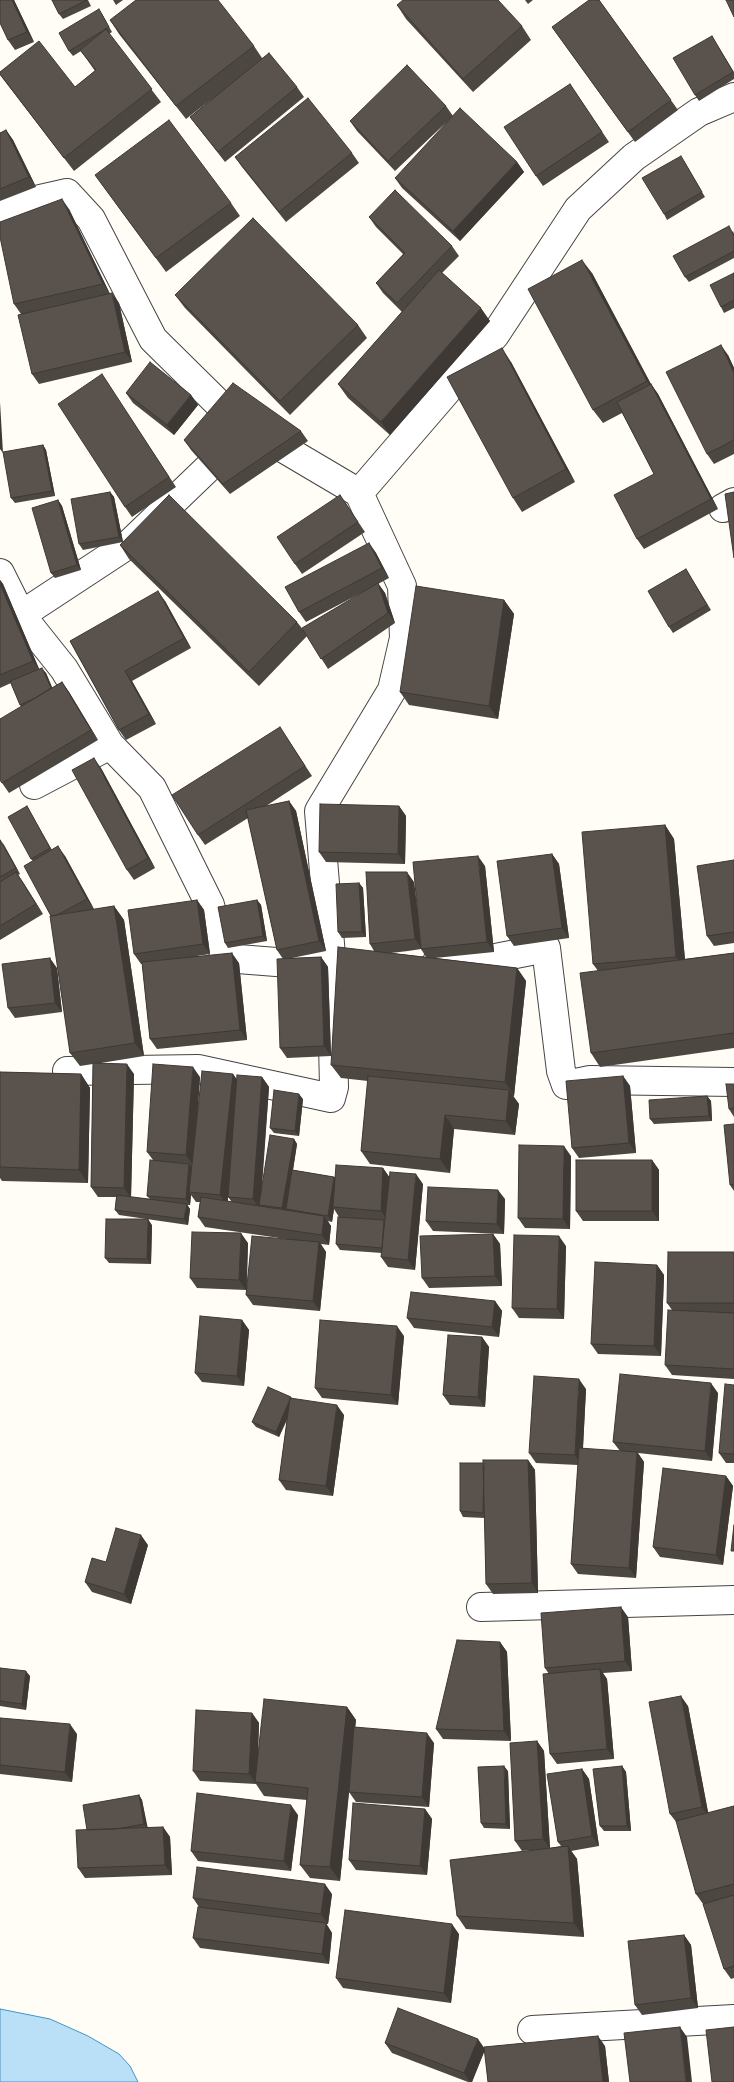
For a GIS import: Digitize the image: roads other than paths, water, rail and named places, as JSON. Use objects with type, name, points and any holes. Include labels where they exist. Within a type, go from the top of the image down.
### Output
[{"type":"street","points":[[359,493],[495,335],[578,208],[634,156],[699,112],[734,96]]},
{"type":"street","points":[[0,208],[67,193],[90,219],[153,339],[229,414],[249,428],[359,493],[402,586],[404,638],[392,690],[319,811],[331,956],[334,1087],[331,1098],[198,1069],[67,1071]]},
{"type":"street","points":[[21,615],[129,544],[249,428]]},
{"type":"street","points":[[0,573],[21,615],[64,669],[110,745],[152,788],[210,905],[225,958],[289,963],[331,956],[358,958]]},
{"type":"street","points":[[34,785],[110,745]]},
{"type":"street","points":[[412,961],[470,964],[546,948],[561,1071],[566,1085],[590,1080],[734,1082]]},
{"type":"street","points":[[481,1607],[734,1600]]},
{"type":"street","points":[[532,2030],[734,2019]]},
{"type":"water","points":[[0,2009],[50,2019],[88,2036],[119,2054],[130,2066],[138,2082],[0,2082]]}]
